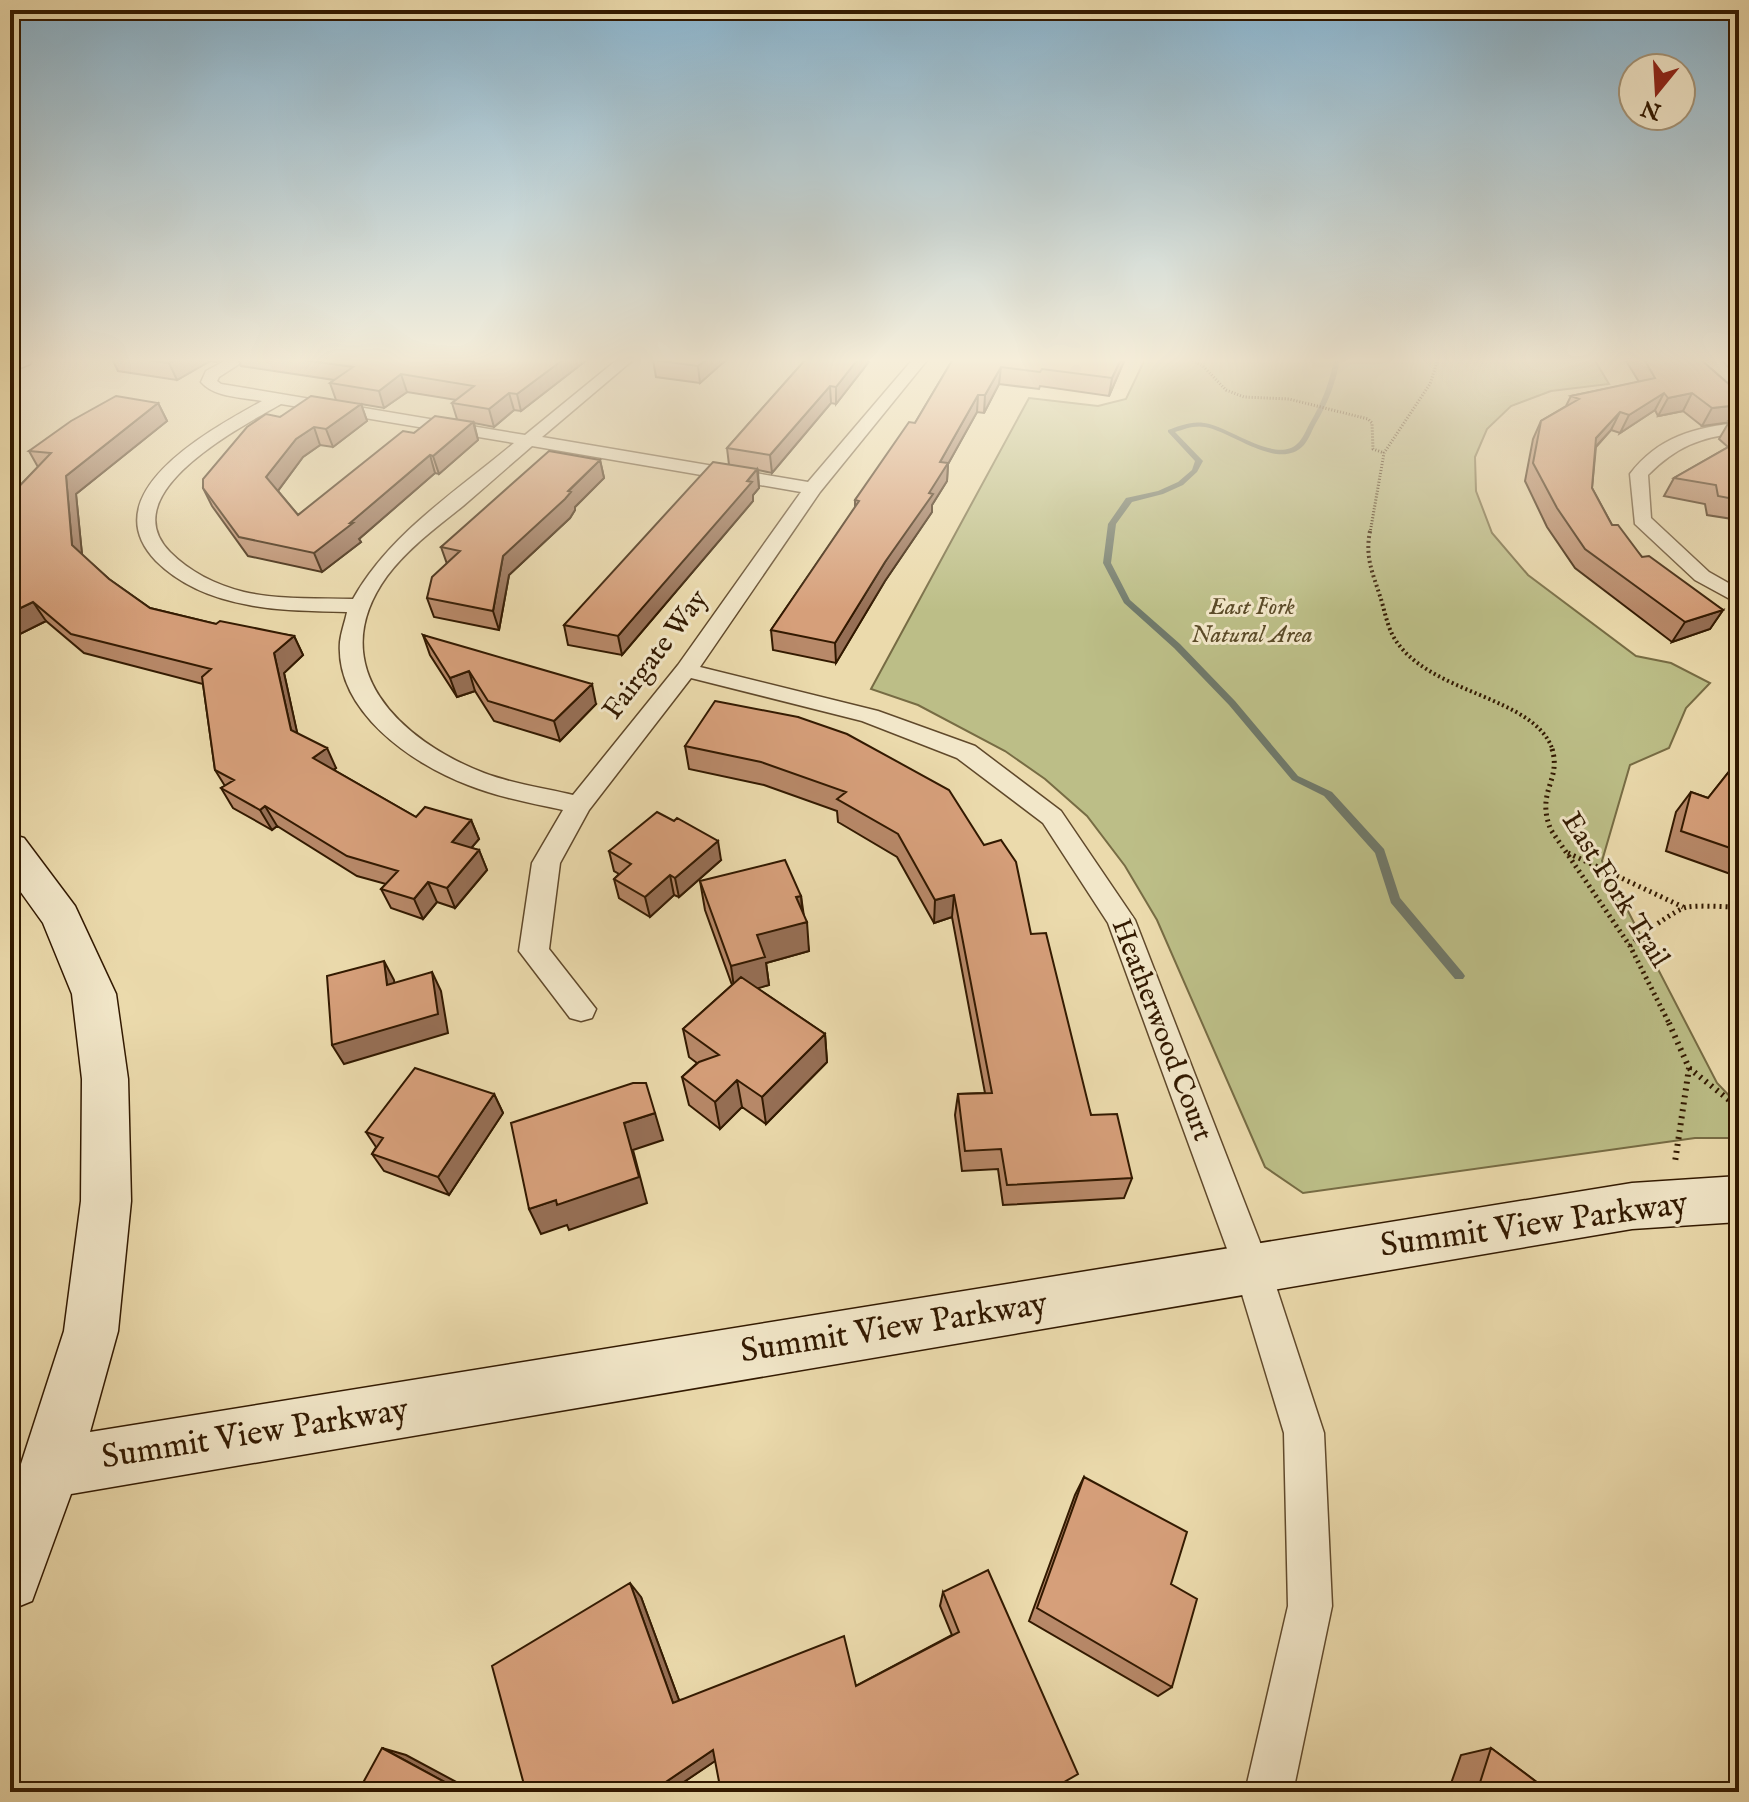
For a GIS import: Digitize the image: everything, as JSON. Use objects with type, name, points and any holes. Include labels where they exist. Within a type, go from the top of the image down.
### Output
[{"type":"street","points":[[202,443],[165,478],[147,506],[148,538],[166,560],[197,582],[248,599],[359,606]]},
{"type":"street","points":[[526,443],[399,552],[377,576],[359,606],[348,654],[362,694],[396,735],[474,778],[579,805]]},
{"type":"street","points":[[541,443],[813,488]]},
{"type":"street","name":"Fairgate Way","points":[[581,1009],[534,951],[546,863],[579,805],[686,670],[813,488],[851,443]]},
{"type":"street","points":[[1672,443],[1639,474],[1642,520],[1702,576],[1739,598]]},
{"type":"street","name":"Heatherwood Court","points":[[686,670],[870,716],[966,752],[1052,817],[1121,920],[1252,1268],[1304,1433],[1310,1606],[1269,1792]]},
{"type":"street","points":[[10,848],[61,917],[94,994],[105,1079],[106,1201],[91,1331],[51,1468],[10,1579]]},
{"type":"street","name":"Summit View Parkway","points":[[51,1468],[1632,1206],[1720,1199]]},
{"type":"path","points":[[1373,443],[1373,449],[1384,453]]},
{"type":"path","name":"East Fork Trail","points":[[1391,443],[1384,453],[1366,553],[1393,636],[1411,658],[1429,673],[1517,713],[1549,738],[1556,761],[1544,813],[1551,830],[1630,946],[1689,1068]]},
{"type":"path","points":[[1568,852],[1683,907],[1739,907]]},
{"type":"path","points":[[1630,946],[1641,933],[1666,921],[1683,907]]},
{"type":"path","points":[[1689,1068],[1739,1108]]},
{"type":"path","points":[[1689,1068],[1675,1162],[1720,1199]]},
{"type":"green space","name":"East Fork Natural Area","points":[[1005,443],[1481,443],[1475,457],[1476,491],[1492,533],[1528,575],[1636,656],[1671,663],[1710,683],[1686,708],[1669,748],[1630,765],[1602,861],[1717,1083],[1739,1106],[1739,1138],[1695,1138],[1303,1193],[1265,1167],[1157,920],[1125,866],[1087,816],[1045,779],[1005,751],[918,705],[871,689]]},
{"type":"building","points":[[40,443],[107,443],[66,476],[72,545],[109,579],[150,608],[216,624],[220,621],[294,636],[274,653],[291,730],[327,748],[313,758],[416,817],[425,807],[471,820],[452,842],[479,850],[447,888],[428,882],[414,899],[381,889],[398,871],[347,856],[265,806],[260,810],[221,788],[234,780],[215,770],[202,677],[211,669],[71,634],[33,602],[10,613],[10,496],[51,453],[29,451]]},
{"type":"building","points":[[233,443],[293,443],[266,477],[298,515],[388,443],[448,443],[314,553],[239,537],[203,488],[203,479]]},
{"type":"building","points":[[731,443],[780,443],[770,455],[727,448]]},
{"type":"building","points":[[894,443],[951,443],[940,462],[948,463],[929,493],[933,494],[885,562],[835,643],[771,630],[859,501],[855,500]]},
{"type":"building","points":[[1537,443],[1596,443],[1592,488],[1612,525],[1618,525],[1642,557],[1649,556],[1723,610],[1685,622],[1585,549],[1557,508],[1533,463]]},
{"type":"building","points":[[1739,443],[1739,500],[1718,496],[1716,485],[1674,478]]},
{"type":"building","points":[[549,451],[600,460],[568,491],[571,492],[565,499],[503,556],[493,611],[427,598],[432,577],[460,551],[441,547]]},
{"type":"building","points":[[713,462],[757,469],[747,481],[752,482],[618,636],[564,625]]},
{"type":"building","points":[[423,635],[592,684],[554,721],[488,701],[469,671],[450,678]]},
{"type":"building","points":[[715,701],[798,717],[847,734],[949,790],[984,845],[1001,840],[1016,862],[1031,934],[1046,933],[1091,1115],[1117,1114],[1132,1178],[1007,1185],[1001,1149],[965,1151],[958,1094],[992,1093],[954,895],[935,900],[898,834],[837,799],[846,792],[761,762],[685,746]]},
{"type":"building","points":[[1739,759],[1739,851],[1681,831],[1691,792],[1708,798]]},
{"type":"building","points":[[657,812],[674,821],[677,818],[718,841],[675,878],[670,875],[645,897],[614,879],[631,864],[609,851]]},
{"type":"building","points":[[785,860],[801,896],[796,897],[807,922],[757,935],[765,957],[731,966],[700,881]]},
{"type":"building","points":[[384,961],[387,985],[432,972],[438,1014],[332,1045],[327,976]]},
{"type":"building","points":[[741,977],[825,1034],[762,1097],[737,1080],[715,1102],[682,1077],[699,1062],[719,1055],[683,1029]]},
{"type":"building","points":[[415,1068],[494,1094],[438,1177],[372,1154],[383,1138],[366,1132]]},
{"type":"building","points":[[633,1083],[646,1083],[655,1113],[624,1123],[639,1177],[557,1205],[556,1200],[529,1209],[511,1123]]},
{"type":"building","points":[[1084,1477],[1187,1532],[1171,1584],[1197,1599],[1172,1687],[1037,1608]]},
{"type":"building","points":[[988,1570],[1078,1774],[1047,1792],[721,1792],[713,1750],[651,1792],[526,1792],[492,1666],[630,1583],[673,1703],[844,1636],[856,1686],[959,1632],[943,1592]]},
{"type":"building","points":[[382,1748],[463,1792],[358,1792]]},
{"type":"building","points":[[1491,1748],[1550,1792],[1477,1792]]},
{"type":"waterway","points":[[1182,443],[1199,461],[1195,470],[1180,484],[1129,500],[1112,524],[1107,563],[1127,601],[1177,646],[1232,703],[1295,778],[1328,794],[1380,852],[1395,900],[1459,976]]},
{"type":"waterway","points":[[1250,443],[1278,452],[1290,451],[1302,443]]}]
